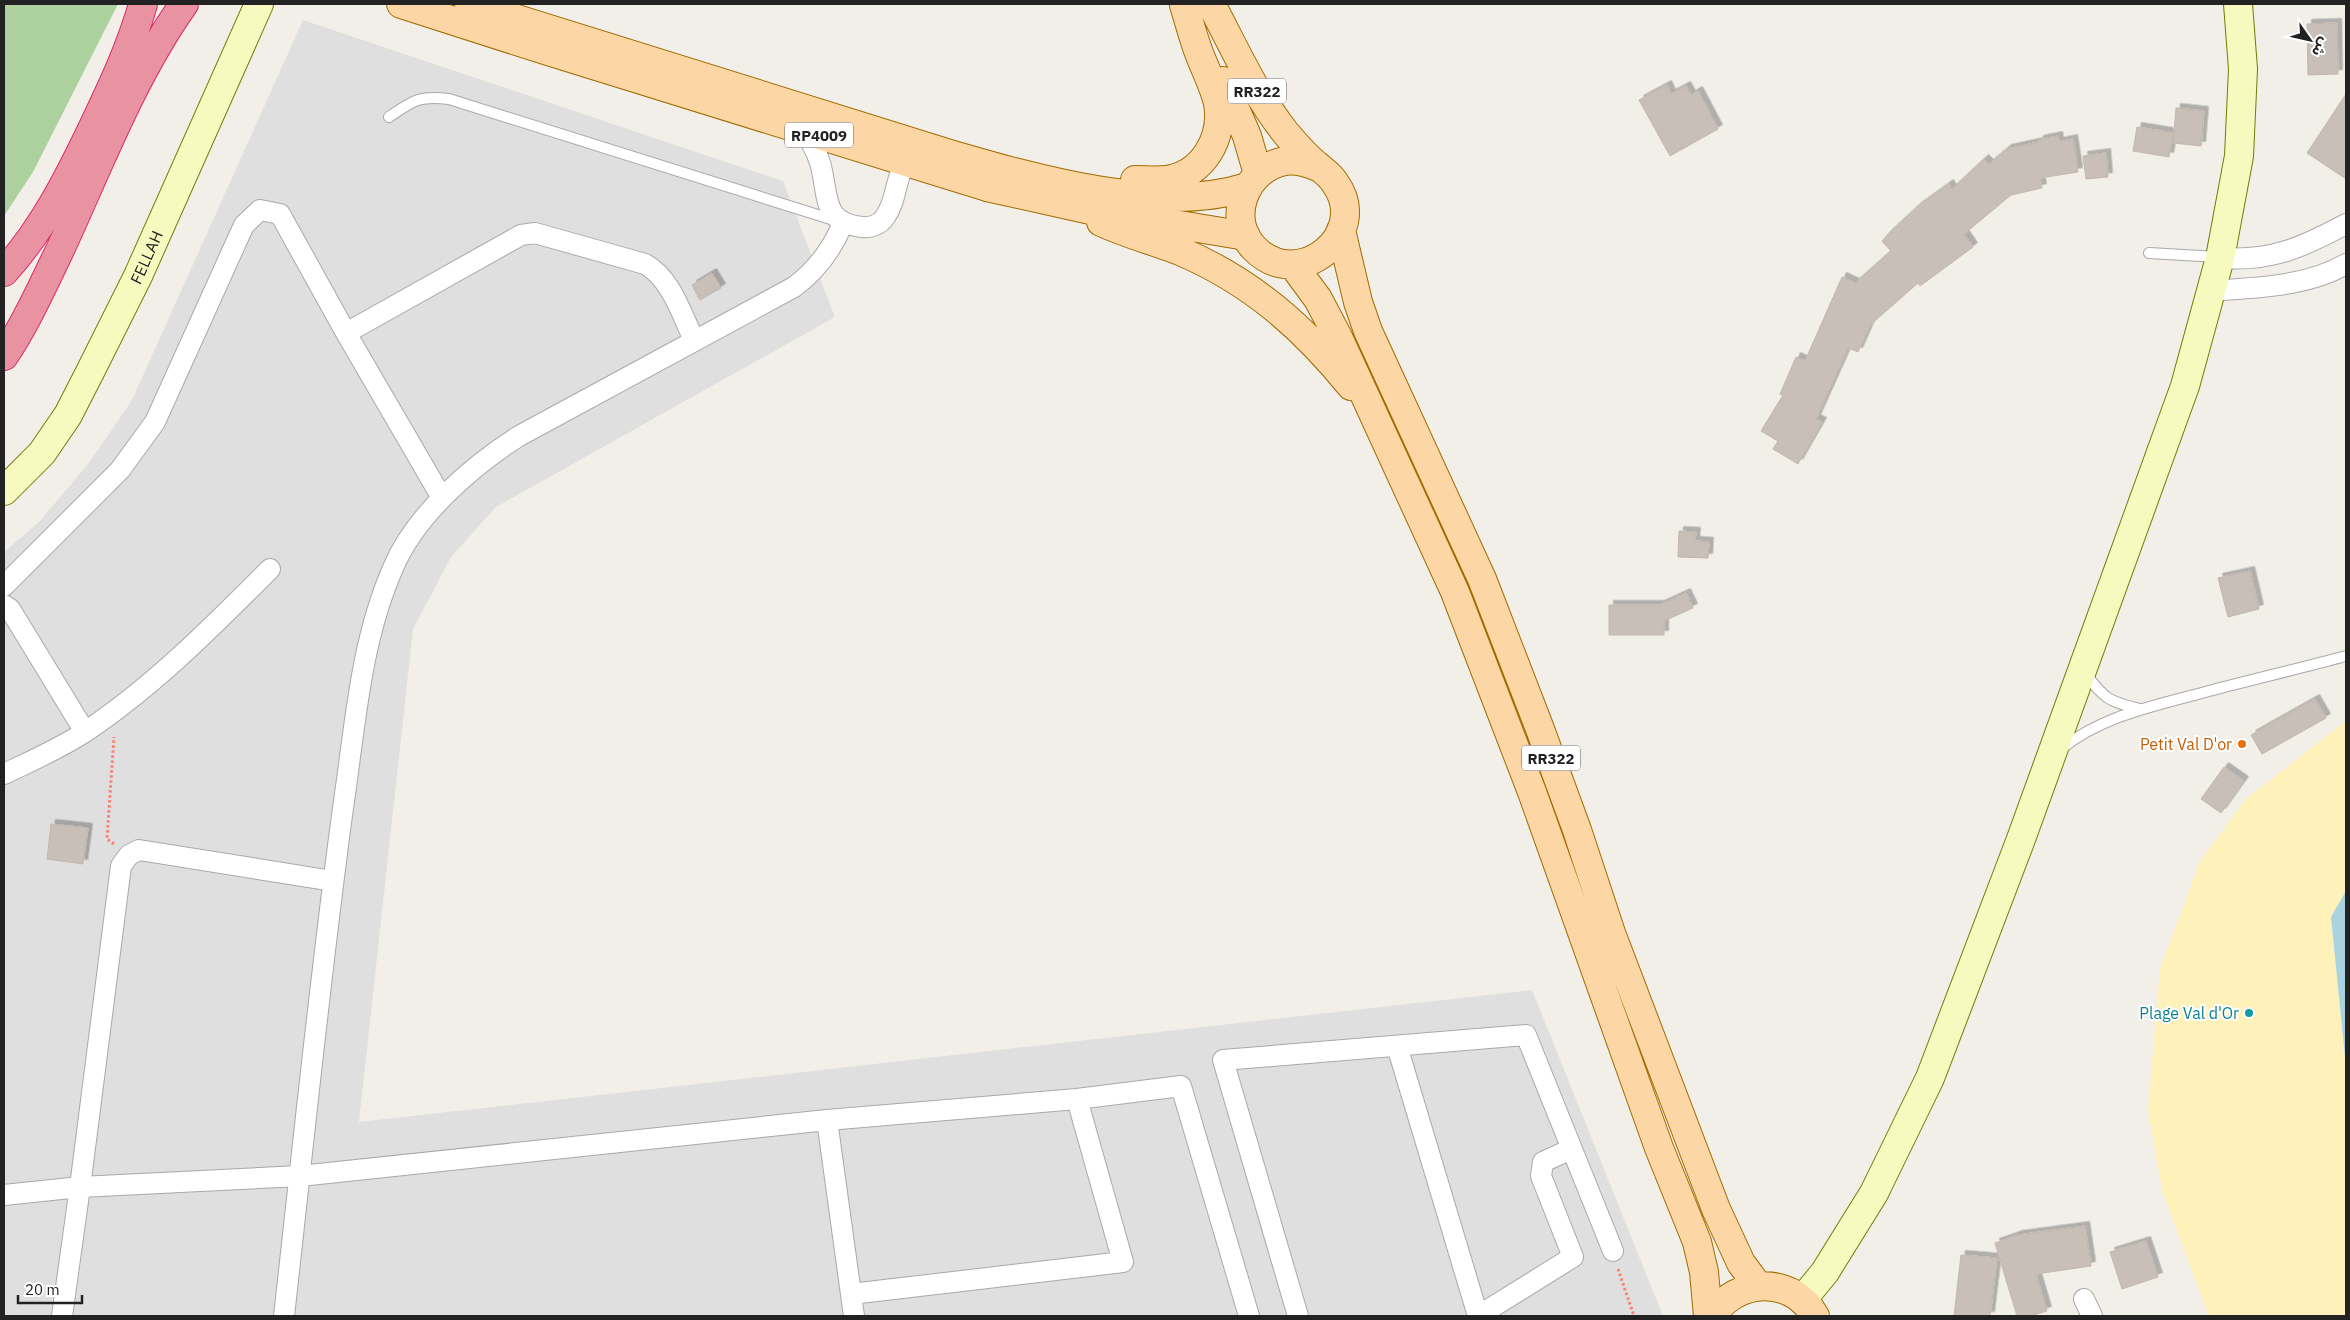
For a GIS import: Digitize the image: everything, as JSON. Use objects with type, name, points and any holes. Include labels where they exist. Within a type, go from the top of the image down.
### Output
[{"type":"highway","points":[[4,272],[40,225],[67,180],[115,82],[143,4]]},
{"type":"highway","points":[[4,356],[36,300],[137,83],[166,28],[184,4]]},
{"type":"main road","name":"FELLAH","points":[[4,491],[42,453],[68,415],[92,370],[138,276],[259,4]]},
{"type":"main road","name":"RP4009","points":[[400,4],[987,187],[1064,194],[1170,198],[1226,194],[1252,180]]},
{"type":"main road","name":"RP4009","points":[[469,4],[959,157],[1021,174],[1064,194],[1246,236]]},
{"type":"main road","points":[[1064,194],[1091,180],[1167,180],[1191,170],[1210,152],[1218,128],[1218,102],[1198,51],[1193,4]]},
{"type":"main road","name":"RR322","points":[[1193,4],[1236,108],[1252,180],[1271,165],[1287,160],[1303,161],[1318,167]]},
{"type":"main road","name":"RR322","points":[[1193,4],[1286,133],[1336,183],[1341,194],[1344,206],[1341,230],[1358,302],[1368,331],[1482,579],[1540,729],[1611,933],[1716,1209],[1741,1263],[1758,1286]]},
{"type":"main road","points":[[1809,1308],[1825,1272],[1874,1193],[1930,1078],[2022,839],[2185,386],[2220,258],[2239,156],[2243,69],[2238,4]]},
{"type":"main road","points":[[1252,180],[1242,199],[1240,211],[1241,224],[1246,236],[1254,248],[1265,257],[1293,265]]},
{"type":"main road","points":[[1064,194],[1134,236],[1179,251],[1222,271],[1262,297],[1298,327],[1331,362],[1383,433]]},
{"type":"main road","name":"RR322","points":[[1341,230],[1327,251],[1317,258],[1293,265],[1329,318],[1458,600],[1532,792],[1659,1148],[1697,1242],[1704,1272],[1710,1316]]},
{"type":"main road","name":"RR322","points":[[1710,1316],[1729,1297],[1743,1289],[1758,1286],[1774,1286],[1789,1291],[1809,1308]]},
{"type":"street","points":[[804,131],[818,159],[826,202],[830,211],[843,223],[868,227],[884,220],[889,212],[900,172],[906,161]]},
{"type":"street","points":[[4,586],[120,470],[155,422],[244,225],[260,210],[280,214],[346,333],[442,498]]},
{"type":"street","points":[[284,1316],[333,881],[362,678],[374,625],[393,567],[424,520],[442,498],[480,463],[519,436],[780,295],[807,278],[828,253],[843,223]]},
{"type":"street","points":[[2220,258],[2239,259],[2281,254],[2346,224]]},
{"type":"street","points":[[346,333],[520,235],[535,233],[645,264],[654,269],[664,279],[694,340]]},
{"type":"street","points":[[2281,254],[2287,284]]},
{"type":"street","points":[[2212,291],[2287,284],[2328,274],[2346,264]]},
{"type":"street","points":[[4,774],[57,749],[85,732],[116,709],[190,648],[270,569]]},
{"type":"street","points":[[4,605],[10,609],[85,732]]},
{"type":"street","points":[[62,1316],[121,866],[129,855],[139,850],[333,881]]},
{"type":"street","points":[[1298,1316],[1223,1060],[1526,1035],[1613,1251]]},
{"type":"street","points":[[1397,1046],[1478,1316],[1572,1257],[1540,1176],[1543,1162],[1571,1149]]},
{"type":"street","points":[[4,1195],[80,1187],[300,1176],[827,1120],[1077,1099],[1181,1086],[1249,1316]]},
{"type":"street","points":[[851,1294],[1122,1262],[1077,1099]]},
{"type":"street","points":[[827,1120],[854,1316]]},
{"type":"lane","points":[[389,117],[413,101],[429,96],[449,99],[843,223]]},
{"type":"lane","points":[[2149,253],[2220,258]]},
{"type":"lane","points":[[2049,760],[2074,738],[2106,721],[2141,709],[2346,656]]},
{"type":"lane","points":[[2082,669],[2099,691],[2113,702],[2141,709]]},
{"type":"path","points":[[116,709],[107,839],[129,855]]},
{"type":"path","points":[[1613,1251],[1634,1316]]},
{"type":"shaded area","points":[[303,20],[783,181],[835,317],[496,507],[451,557],[413,629],[359,1122],[1532,990],[1663,1316],[4,1316],[4,552],[40,521],[89,463],[132,400]]},
{"type":"green space","points":[[4,4],[118,4],[33,172],[4,216]]},
{"type":"sand","name":"Plage Val d'Or","points":[[2346,721],[2346,891],[2331,917],[2346,1067],[2346,1316],[2209,1316],[2162,1190],[2148,1110],[2160,969],[2200,861],[2246,799]]},
{"type":"water","points":[[2346,891],[2346,1067],[2331,917]]},
{"type":"building","points":[[2337,23],[2338,74],[2308,75],[2307,24]]},
{"type":"building","points":[[1667,85],[1671,94],[1686,86],[1691,95],[1698,91],[1718,129],[1670,156],[1639,100]]},
{"type":"building","points":[[2346,94],[2346,179],[2307,153]]},
{"type":"building","points":[[2176,108],[2204,111],[2201,146],[2173,143],[2173,135],[2169,157],[2133,151],[2137,127],[2174,133]]},
{"type":"building","points":[[2058,136],[2059,142],[2073,139],[2078,172],[2040,178],[2042,188],[2011,195],[1964,234],[1973,247],[1920,286],[1918,283],[1870,325],[1858,352],[1848,348],[1816,419],[1822,422],[1798,464],[1773,449],[1778,441],[1761,431],[1783,395],[1780,394],[1796,357],[1805,361],[1842,277],[1855,283],[1891,251],[1882,241],[1890,232],[1917,207],[1949,184],[1952,189],[1984,159],[1989,164],[2007,149]]},
{"type":"building","points":[[2106,153],[2108,177],[2086,179],[2083,156]]},
{"type":"building","points":[[712,273],[721,288],[700,300],[692,285]]},
{"type":"building","points":[[1679,531],[1696,532],[1695,541],[1709,542],[1708,558],[1678,557]]},
{"type":"building","points":[[2250,571],[2259,609],[2228,617],[2218,578]]},
{"type":"building","points":[[1686,593],[1693,608],[1664,621],[1664,635],[1609,635],[1609,605],[1660,605]]},
{"type":"building","points":[[2315,699],[2326,718],[2262,754],[2251,735]]},
{"type":"building","points":[[2224,767],[2244,781],[2221,813],[2201,799]]},
{"type":"building","points":[[51,824],[88,828],[83,864],[47,859]]},
{"type":"building","points":[[2085,1226],[2091,1266],[2036,1274],[2047,1311],[2030,1316],[2017,1316],[1995,1243],[2018,1235]]},
{"type":"building","points":[[2146,1241],[2158,1277],[2122,1289],[2110,1252]]},
{"type":"building","points":[[1961,1255],[1997,1258],[1990,1316],[1954,1316]]},
{"type":"place","name":"Petit Val D'or","points":[[2242,744]]},
{"type":"place","name":"Plage Val d'Or","points":[[2249,1013]]}]
